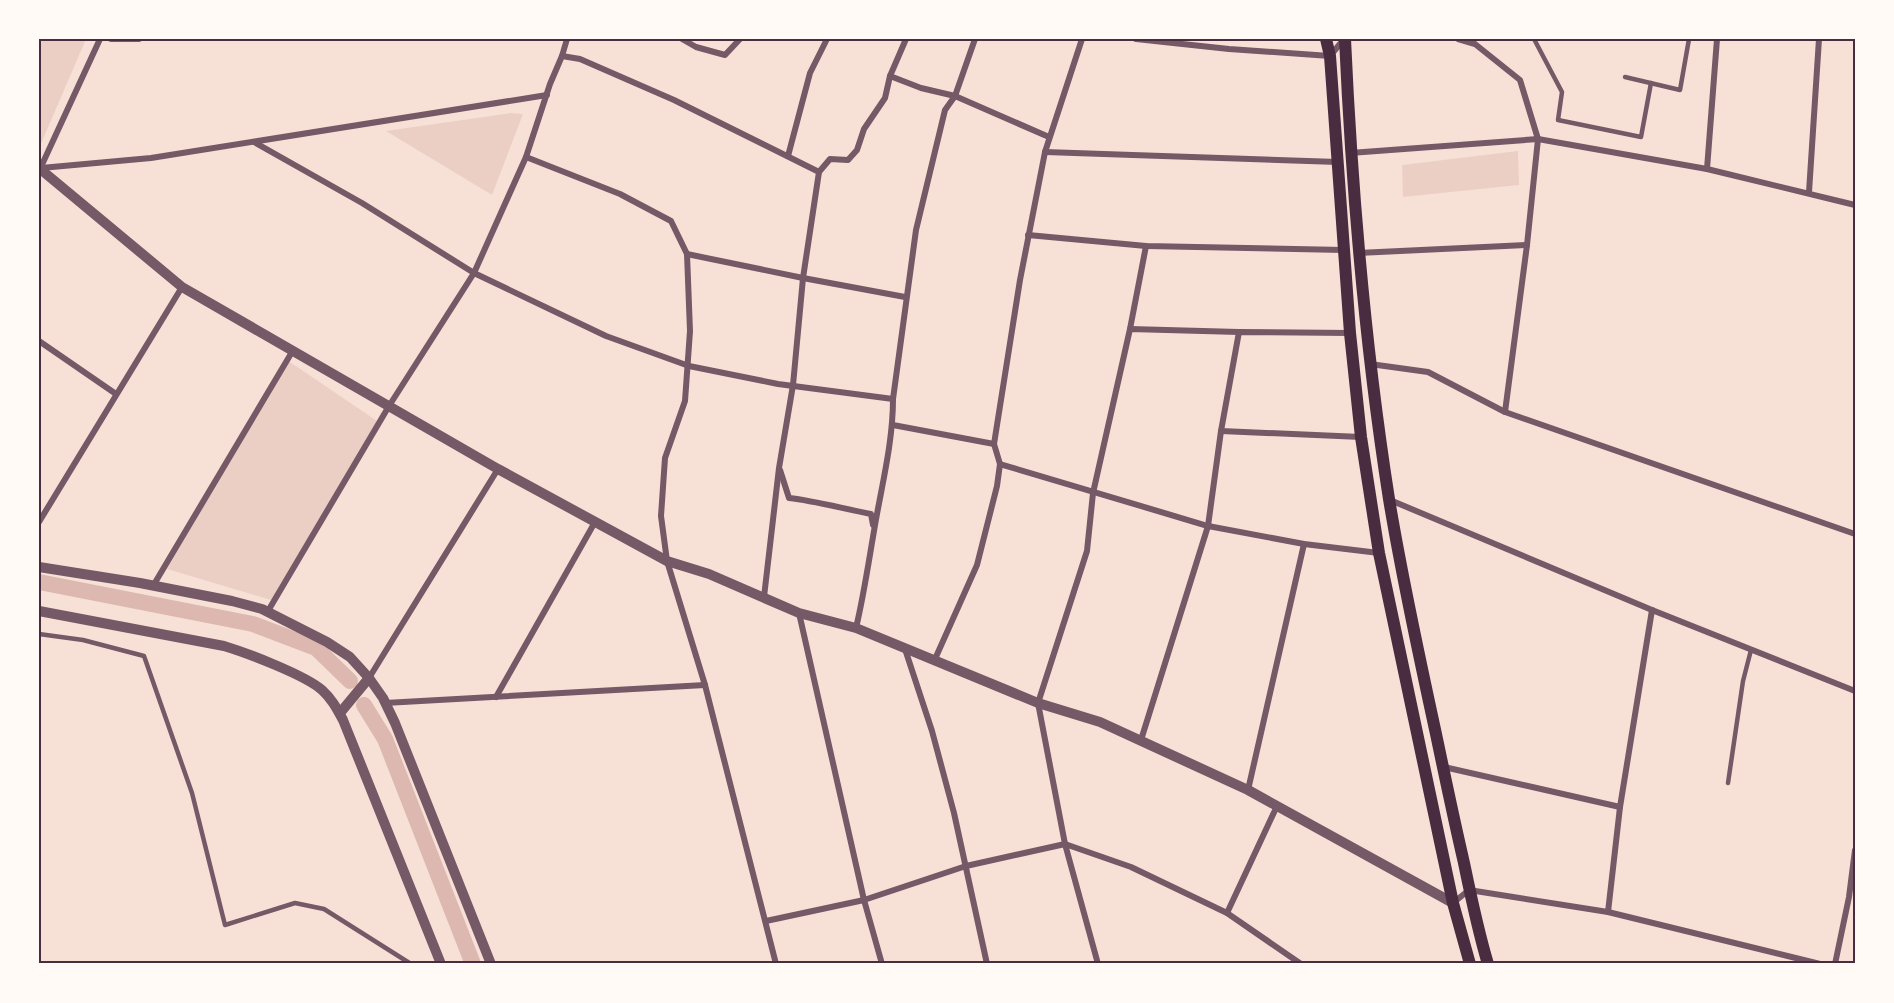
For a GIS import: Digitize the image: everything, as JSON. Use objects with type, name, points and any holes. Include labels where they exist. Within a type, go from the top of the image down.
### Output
[{"type":"main road","points":[[1326,39],[1330,56],[1350,333],[1361,437],[1379,554],[1453,903],[1470,964]]},
{"type":"main road","points":[[1345,39],[1350,153],[1358,253],[1389,500],[1414,632],[1469,890],[1488,964]]},
{"type":"street","points":[[39,169],[100,39]]},
{"type":"street","points":[[111,39],[139,39]]},
{"type":"street","points":[[268,611],[389,406],[474,273],[526,157],[567,39]]},
{"type":"street","points":[[682,39],[696,47],[725,55],[741,39]]},
{"type":"street","points":[[788,156],[810,72],[827,39]]},
{"type":"street","points":[[764,597],[779,468],[793,385],[803,278],[819,172],[830,159],[848,160],[857,150],[864,129],[885,98],[890,76],[906,39]]},
{"type":"street","points":[[856,628],[867,579],[893,425],[892,399],[915,230],[945,110],[954,96],[975,39]]},
{"type":"street","points":[[935,659],[977,565],[998,486],[1000,464],[994,444],[1029,235],[1049,137],[1082,39]]},
{"type":"street","points":[[1136,39],[1229,49],[1330,56],[1345,39]]},
{"type":"street","points":[[1227,39],[1229,49]]},
{"type":"street","points":[[1458,39],[1475,44],[1520,80],[1538,139],[1527,245],[1505,412]]},
{"type":"street","points":[[1707,169],[1717,39]]},
{"type":"street","points":[[1809,192],[1819,39]]},
{"type":"street","points":[[562,56],[580,58],[819,172]]},
{"type":"street","points":[[890,76],[921,88],[954,96],[1049,137]]},
{"type":"street","points":[[39,169],[152,158],[547,95]]},
{"type":"street","points":[[1350,153],[1538,139],[1707,169],[1855,205]]},
{"type":"street","points":[[255,142],[362,202],[474,273],[606,336],[689,366],[778,384],[892,399]]},
{"type":"street","points":[[1046,152],[1338,162]]},
{"type":"street","points":[[526,157],[620,194],[671,221],[687,254],[689,366],[685,401],[665,458],[661,516],[667,561],[705,685],[776,964]]},
{"type":"street","points":[[39,169],[182,287],[498,469],[667,561],[709,574],[799,613],[856,628],[1038,703],[1100,722],[1248,790],[1453,903],[1469,890],[1608,912],[1820,964]]},
{"type":"street","points":[[1029,235],[1146,246],[1344,250]]},
{"type":"street","points":[[1358,253],[1527,245]]},
{"type":"street","points":[[1098,964],[1065,844],[1038,703],[1087,551],[1093,493],[1146,246]]},
{"type":"street","points":[[687,254],[905,297]]},
{"type":"street","points":[[39,522],[182,287]]},
{"type":"street","points":[[1130,329],[1350,333]]},
{"type":"street","points":[[1141,740],[1208,526],[1221,432],[1239,332]]},
{"type":"street","points":[[39,341],[116,394]]},
{"type":"street","points":[[153,586],[292,352]]},
{"type":"street","points":[[1370,363],[1428,372],[1505,412],[1855,534]]},
{"type":"street","points":[[893,425],[994,444]]},
{"type":"street","points":[[1221,432],[1361,437]]},
{"type":"street","points":[[1000,464],[1208,526],[1304,544],[1379,554]]},
{"type":"street","points":[[779,468],[789,498],[871,514],[874,529]]},
{"type":"street","points":[[340,713],[369,678],[498,469]]},
{"type":"street","points":[[1389,500],[1652,610],[1855,691]]},
{"type":"street","points":[[496,697],[595,522]]},
{"type":"street","points":[[1248,790],[1304,544]]},
{"type":"street","points":[[39,567],[232,601],[268,611],[350,657],[369,678],[385,703],[491,964]]},
{"type":"street","points":[[1608,912],[1620,807],[1652,610]]},
{"type":"street","points":[[39,611],[187,638],[244,652],[320,688],[340,713],[441,964]]},
{"type":"street","points":[[799,613],[864,900],[882,964]]},
{"type":"street","points":[[904,647],[932,730],[954,813],[987,964]]},
{"type":"street","points":[[385,703],[705,685]]},
{"type":"street","points":[[1443,767],[1620,807]]},
{"type":"street","points":[[1227,913],[1277,805]]},
{"type":"street","points":[[766,921],[864,900],[966,866],[1065,844],[1131,867],[1227,913],[1301,964]]},
{"type":"street","points":[[1835,964],[1849,897],[1855,850]]},
{"type":"lane","points":[[1534,39],[1562,92],[1558,120],[1641,137],[1651,83]]},
{"type":"lane","points":[[1625,77],[1680,90],[1689,39]]},
{"type":"lane","points":[[39,634],[83,640],[144,656],[192,793],[225,925],[295,903],[324,909],[411,964]]},
{"type":"lane","points":[[1728,783],[1743,681],[1751,650]]},
{"type":"shaded area","points":[[39,39],[86,39],[40,146],[39,145]]},
{"type":"shaded area","points":[[511,113],[523,114],[492,195],[386,131]]},
{"type":"shaded area","points":[[1518,151],[1519,185],[1403,197],[1402,165]]},
{"type":"shaded area","points":[[287,360],[377,421],[271,600],[167,569]]},
{"type":"waterway","points":[[39,582],[253,624],[316,648],[350,681]]},
{"type":"waterway","points":[[364,705],[385,739],[473,964]]}]
